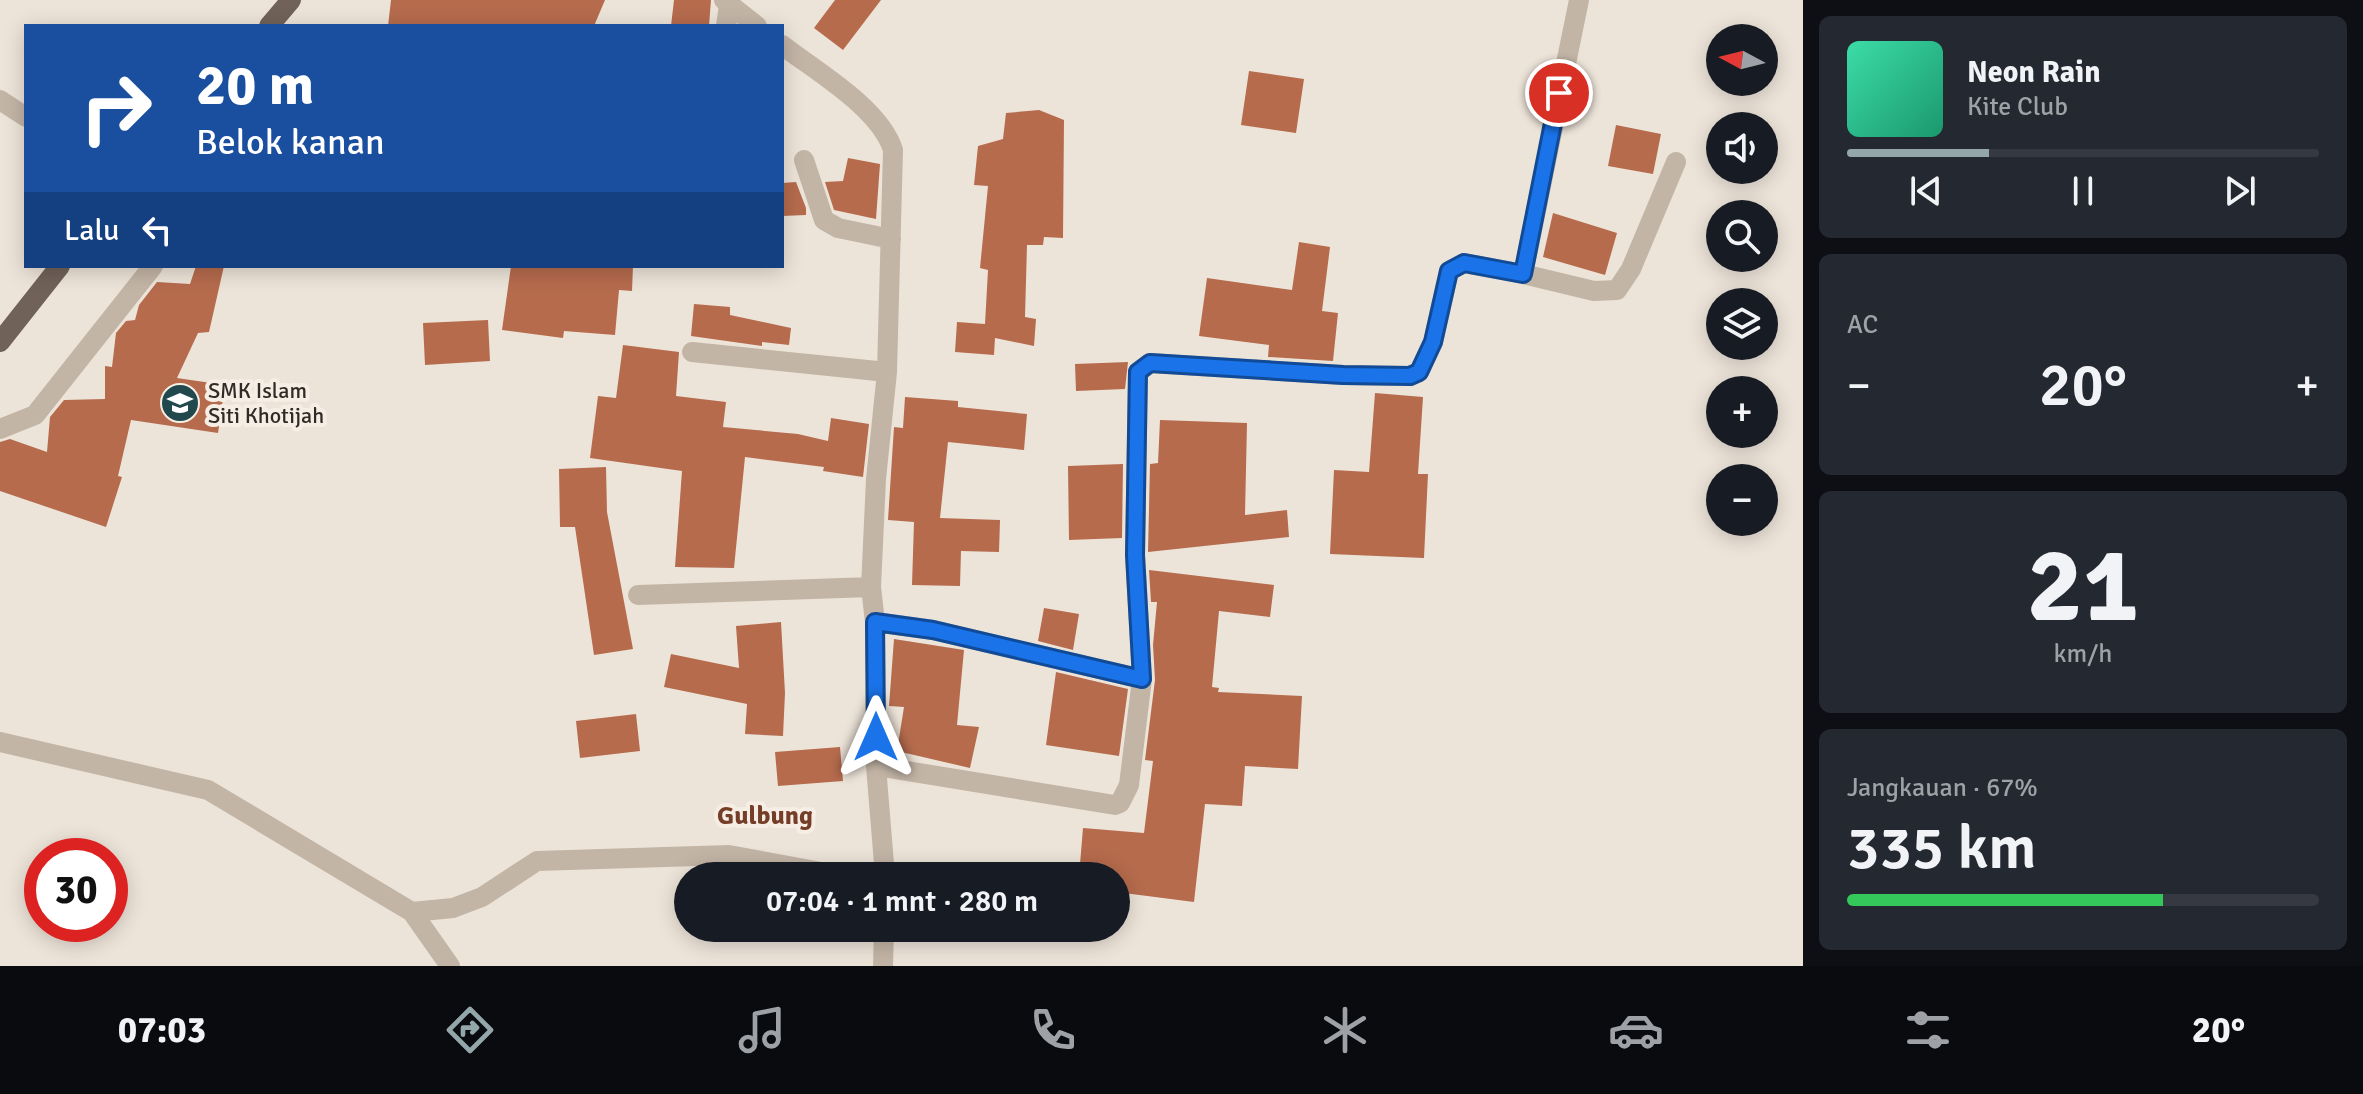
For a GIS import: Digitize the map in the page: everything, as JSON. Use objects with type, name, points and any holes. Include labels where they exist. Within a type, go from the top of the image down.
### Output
[{"type":"main road","points":[[271,24],[291,0]]},
{"type":"main road","points":[[0,342],[58,268]]},
{"type":"street","points":[[726,24],[727,2]]},
{"type":"street","points":[[727,2],[754,24]]},
{"type":"street","points":[[1523,274],[1578,5]]},
{"type":"street","points":[[784,47],[868,112],[889,138],[893,150],[887,372],[876,479],[871,587],[875,622],[876,766],[884,862]]},
{"type":"street","points":[[0,100],[24,116]]},
{"type":"street","points":[[804,160],[824,220],[838,228],[891,239]]},
{"type":"street","points":[[876,766],[1115,805],[1127,792],[1142,679],[1135,555],[1137,377],[1141,369],[1150,363],[1410,376],[1419,372],[1426,360],[1449,271],[1464,263],[1594,291],[1617,290],[1631,269],[1676,162]]},
{"type":"street","points":[[0,429],[35,415],[151,268]]},
{"type":"street","points":[[692,352],[887,372]]},
{"type":"street","points":[[638,595],[871,587]]},
{"type":"street","points":[[875,622],[933,630],[1142,679]]},
{"type":"street","points":[[0,742],[208,790],[412,912],[450,966]]},
{"type":"street","points":[[412,912],[453,908],[482,897],[537,861],[729,855],[767,862]]},
{"type":"street","points":[[883,966],[884,942]]},
{"type":"building","points":[[391,0],[605,0],[595,24],[388,24]]},
{"type":"building","points":[[674,0],[711,0],[709,24],[671,24]]},
{"type":"building","points":[[835,0],[881,0],[843,50],[814,28]]},
{"type":"building","points":[[1249,71],[1304,79],[1296,133],[1241,125]]},
{"type":"building","points":[[1039,110],[1064,120],[1063,238],[1044,237],[1043,245],[1027,245],[1025,317],[1036,319],[1034,346],[995,338],[994,355],[955,352],[957,322],[985,324],[988,270],[980,268],[988,186],[974,185],[978,146],[1003,139],[1006,113]]},
{"type":"building","points":[[1616,125],[1661,134],[1653,174],[1608,166]]},
{"type":"building","points":[[848,158],[880,164],[876,219],[834,210],[825,182],[843,181]]},
{"type":"building","points":[[796,182],[806,215],[784,216],[784,183]]},
{"type":"building","points":[[1553,213],[1617,233],[1605,275],[1543,257]]},
{"type":"building","points":[[1299,242],[1330,247],[1322,311],[1338,313],[1333,361],[1268,357],[1269,345],[1199,336],[1207,278],[1292,290]]},
{"type":"building","points":[[195,268],[224,268],[209,332],[198,333],[177,378],[225,385],[218,433],[131,420],[118,476],[122,477],[106,527],[0,491],[0,442],[10,439],[47,452],[50,417],[64,400],[105,399],[105,366],[112,367],[116,333],[126,321],[135,320],[139,305],[157,282],[190,284]]},
{"type":"building","points":[[511,268],[633,268],[632,291],[619,290],[615,335],[564,331],[563,338],[502,330]]},
{"type":"building","points":[[694,304],[730,307],[730,315],[791,328],[789,345],[762,342],[762,346],[691,336]]},
{"type":"building","points":[[488,320],[490,361],[425,365],[423,323]]},
{"type":"building","points":[[623,345],[679,352],[676,396],[726,402],[723,427],[798,434],[828,441],[831,418],[869,424],[863,477],[823,471],[824,467],[745,457],[734,568],[675,567],[682,471],[590,458],[598,396],[616,398]]},
{"type":"building","points":[[1128,362],[1125,389],[1076,391],[1075,364]]},
{"type":"building","points":[[1375,393],[1423,397],[1418,474],[1428,474],[1424,558],[1330,554],[1334,470],[1369,472]]},
{"type":"building","points":[[905,397],[958,401],[958,407],[1027,414],[1024,450],[948,442],[940,518],[1000,520],[999,552],[961,551],[960,586],[912,585],[914,522],[888,520],[894,427],[903,428]]},
{"type":"building","points":[[1160,420],[1247,423],[1245,515],[1287,510],[1289,537],[1148,552],[1150,464],[1158,463]]},
{"type":"building","points":[[1123,464],[1122,538],[1069,540],[1068,466]]},
{"type":"building","points":[[606,467],[607,512],[633,649],[594,655],[575,527],[560,527],[559,469]]},
{"type":"building","points":[[1149,570],[1274,585],[1270,617],[1219,611],[1212,687],[1219,688],[1218,692],[1302,696],[1298,769],[1245,766],[1242,806],[1205,804],[1194,902],[1130,894],[1130,862],[1080,862],[1083,828],[1144,833],[1153,761],[1145,760],[1155,680],[1153,645],[1157,602],[1151,602]]},
{"type":"building","points":[[1044,608],[1079,614],[1073,650],[1038,641]]},
{"type":"building","points":[[781,622],[785,693],[783,736],[745,734],[747,704],[664,687],[671,654],[739,668],[736,626]]},
{"type":"building","points":[[894,639],[964,650],[957,725],[979,727],[970,768],[897,751],[904,707],[889,706]]},
{"type":"building","points":[[1056,672],[1128,689],[1119,756],[1046,745]]},
{"type":"building","points":[[636,714],[640,751],[580,758],[576,721]]},
{"type":"building","points":[[840,747],[843,781],[778,786],[775,752]]},
{"type":"place","name":"SMK Islam Siti Khotijah","points":[[180,403]]},
{"type":"district","name":"Gulbung","points":[[765,815]]},
{"type":"route","points":[[876,737],[875,622],[933,630],[1142,679],[1135,555],[1138,372],[1150,363],[1343,375],[1410,376],[1419,372],[1433,342],[1444,282],[1449,271],[1464,263],[1523,274],[1559,93]]}]
